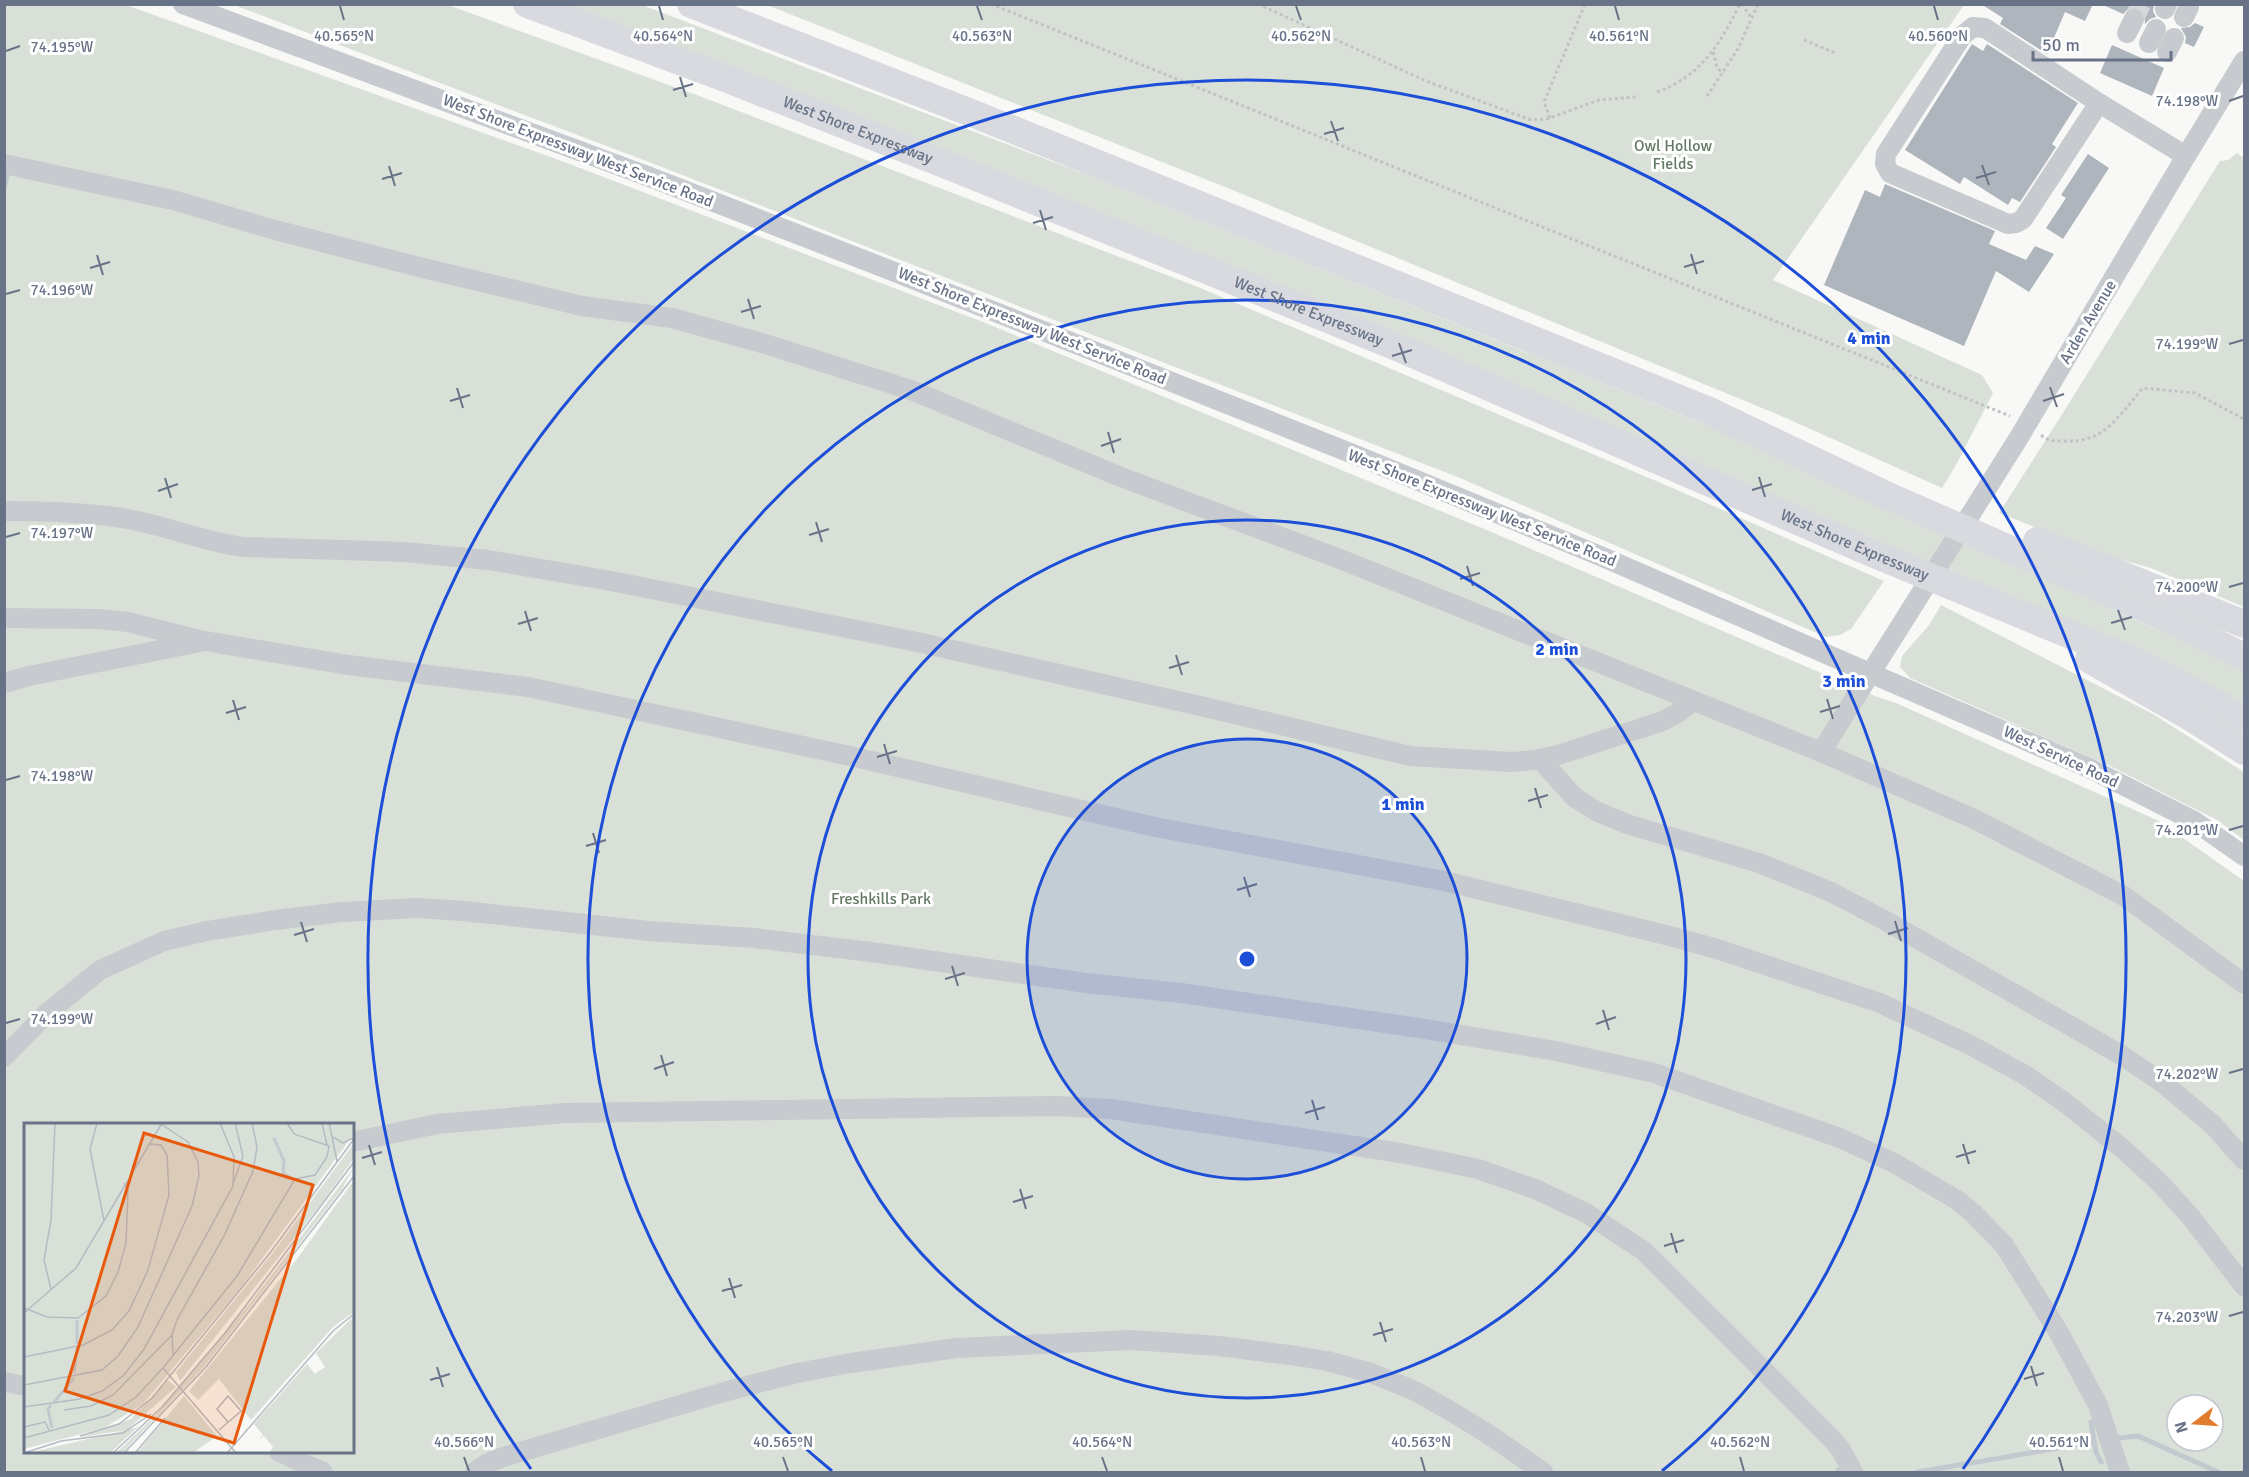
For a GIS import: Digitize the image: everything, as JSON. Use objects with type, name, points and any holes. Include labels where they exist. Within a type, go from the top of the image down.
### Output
[{"type":"highway","name":"West Shore Expressway","points":[[527,4],[730,80],[1174,255],[1392,345],[1874,554],[2139,663],[2244,718]]},
{"type":"highway","points":[[691,4],[980,116],[2244,624]]},
{"type":"highway","points":[[1707,410],[1888,496],[2151,611],[2244,657]]},
{"type":"highway","points":[[1874,554],[2057,641],[2187,714],[2244,751]]},
{"type":"street","name":"West Shore Expressway West Service Road","points":[[183,4],[646,176],[916,280],[1373,462],[1871,672]]},
{"type":"street","points":[[2098,103],[2023,219],[2016,223],[2008,224],[1890,172],[1886,164],[1886,154],[1962,36],[1973,27],[1985,28],[2098,103],[2186,156]]},
{"type":"street","name":"Arden Avenue","points":[[1821,752],[2023,431],[2244,61]]},
{"type":"street","points":[[4,164],[172,200],[366,253],[582,306],[672,318],[762,343],[911,390],[1121,477],[1340,559],[1821,752],[1974,819],[2124,896],[2244,984]]},
{"type":"street","points":[[4,511],[115,516],[244,548],[405,552],[488,560],[606,579],[917,642],[1410,756],[1512,762],[1540,759],[1663,720],[1679,712],[1693,701]]},
{"type":"street","points":[[4,618],[98,619],[128,622],[205,641],[348,665],[549,691],[850,756],[1155,827],[1444,881],[1717,949],[1880,1003],[1972,1046],[2025,1075],[2063,1101],[2123,1149],[2159,1182],[2196,1224],[2244,1286]]},
{"type":"street","points":[[4,683],[205,641]]},
{"type":"street","name":"West Service Road","points":[[1871,672],[2089,768],[2194,821],[2244,856]]},
{"type":"street","points":[[1540,759],[1575,798],[1598,812],[1627,824],[1759,863],[1831,892],[2121,1054],[2163,1083],[2212,1125],[2244,1160]]},
{"type":"street","points":[[4,1057],[46,1014],[100,970],[164,940],[207,930],[275,920],[342,912],[418,908],[649,931],[754,938],[871,952],[1408,1026],[1556,1051],[1654,1073],[1840,1138],[1894,1163],[1965,1206],[2004,1245],[2058,1331],[2097,1405],[2120,1473]]},
{"type":"street","points":[[354,1142],[436,1124],[565,1113],[1057,1106],[1110,1109],[1354,1145],[1457,1163],[1501,1175],[1586,1213],[1644,1251],[1833,1440],[1853,1473]]},
{"type":"street","points":[[476,1473],[486,1464],[502,1457],[730,1390],[797,1373],[862,1361],[957,1348],[1132,1340],[1219,1346],[1297,1356],[1371,1373],[1414,1391],[1448,1409],[1543,1473]]},
{"type":"street","points":[[4,1382],[24,1386]]},
{"type":"street","points":[[281,1453],[323,1473]]},
{"type":"path","points":[[991,4],[2047,440],[2079,442],[2102,434],[2143,388],[2195,393],[2244,419]]},
{"type":"path","points":[[1258,4],[1437,85],[1525,118],[1539,120],[1550,118],[1599,100],[1637,97]]},
{"type":"path","points":[[1550,118],[1544,102],[1585,4]]},
{"type":"path","points":[[1657,92],[1681,81],[1713,52],[1741,4],[1752,19]]},
{"type":"path","points":[[1707,96],[1738,50],[1758,4]]},
{"type":"path","points":[[1804,40],[1835,53]]},
{"type":"path","points":[[1713,52],[1717,67],[1723,74]]},
{"type":"green space","name":"Freshkills Park","points":[[5,5],[126,5],[559,160],[983,322],[1489,531],[1896,703],[2159,821],[2244,881],[2244,1472],[5,1472]]},
{"type":"green space","points":[[234,5],[448,5],[702,97],[1198,287],[1668,486],[1884,581],[1851,629],[1840,635],[1826,637],[1460,478],[649,162]]},
{"type":"green space","points":[[553,5],[642,5],[1093,177],[1716,429],[2244,669],[2244,704]]},
{"type":"green space","name":"Owl Hollow Fields","points":[[767,5],[1964,5],[1773,280],[1982,375],[1993,393],[1942,488],[1779,415],[1225,187]]},
{"type":"green space","points":[[2237,153],[2244,158],[2244,607],[2151,568],[2114,558],[1999,513],[2220,161],[2228,160]]},
{"type":"green space","points":[[1941,605],[2153,714],[2244,772],[2244,840],[2217,820],[2110,766],[1910,678],[1900,667],[1902,656],[1929,625]]},
{"type":"building","points":[[1981,4],[2093,4],[2085,21],[2065,12],[2047,54],[2000,24],[2003,18]]},
{"type":"building","points":[[2101,4],[2154,4],[2153,11],[2156,17],[2145,24],[2144,13],[2139,8],[2128,9],[2123,14]]},
{"type":"building","points":[[2195,23],[2204,27],[2194,47],[2185,43],[2186,37],[2181,28],[2190,27]]},
{"type":"building","points":[[1972,44],[1983,51],[1987,44],[2078,103],[2052,144],[2056,147],[2020,202],[2012,198],[2008,205],[1964,177],[1960,184],[1905,150]]},
{"type":"building","points":[[2112,45],[2164,68],[2152,96],[2100,73]]},
{"type":"building","points":[[2088,154],[2109,168],[2063,239],[2046,228],[2066,198],[2061,195]]},
{"type":"building","points":[[1885,184],[1995,231],[1989,244],[2026,260],[2035,246],[2054,254],[2029,292],[1996,271],[1964,346],[1824,285],[1865,190],[1880,197]]},
{"type":"waterway","points":[[4,188],[7,176]]},
{"type":"waterway","points":[[2091,1422],[2096,1452],[2101,1462]]},
{"type":"waterway","points":[[2118,1438],[2138,1436],[2218,1472]]},
{"type":"waterway","points":[[1918,1472],[2094,1442]]},
{"type":"tunnel","points":[[2134,19],[2141,4]]}]
